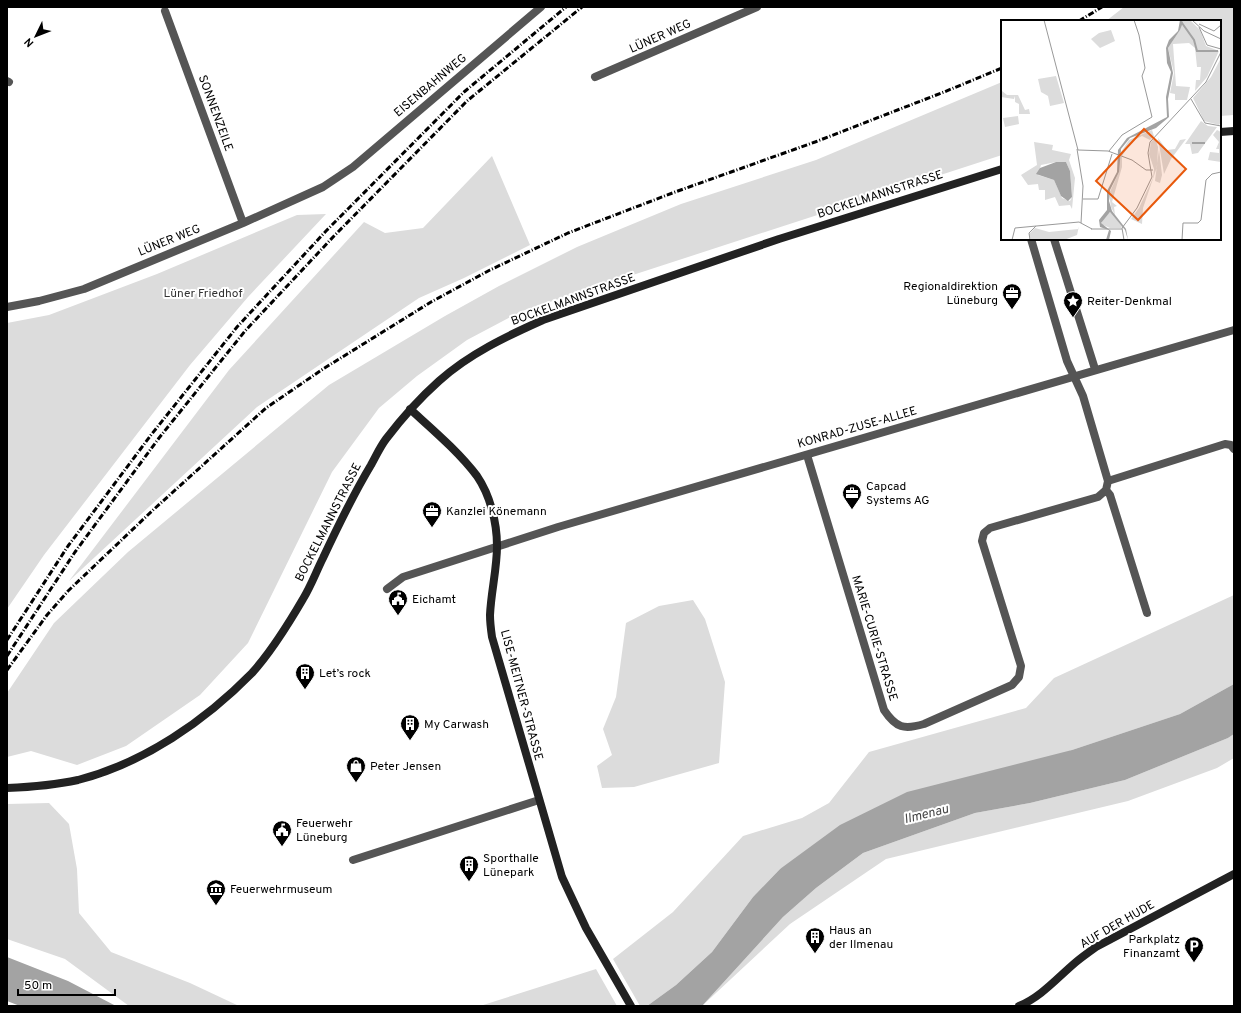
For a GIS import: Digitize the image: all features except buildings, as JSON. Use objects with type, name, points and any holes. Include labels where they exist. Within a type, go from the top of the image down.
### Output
[{"type":"main road","points":[[1221,132],[1234,131]]},
{"type":"main road","name":"BOCKELMANNSTRASSE","points":[[7,788],[39,786],[78,780],[136,758],[173,738],[226,697],[252,672],[281,634],[304,598],[355,491],[385,441],[410,409],[440,380],[474,355],[510,334],[543,320],[779,239],[1001,168]]},
{"type":"main road","name":"LISE-MEITNER-STRASSE","points":[[410,409],[462,459],[477,476],[486,492],[492,511],[497,546],[490,616],[492,636],[562,877],[586,928],[631,1006]]},
{"type":"main road","name":"AUF DER HUDE","points":[[1019,1006],[1045,990],[1077,961],[1096,947],[1234,874]]},
{"type":"street","name":"EISENBAHNWEG","points":[[335,180],[353,167],[541,7]]},
{"type":"street","name":"LÜNER WEG","points":[[595,77],[757,7]]},
{"type":"street","name":"SONNENZEILE","points":[[165,11],[244,223]]},
{"type":"street","name":"LÜNER WEG","points":[[7,307],[39,301],[84,289],[244,223],[323,187],[335,180]]},
{"type":"street","points":[[1030,240],[1067,361],[1083,396],[1108,481],[1106,490],[1110,495],[1147,612]]},
{"type":"street","points":[[1054,240],[1095,369]]},
{"type":"street","name":"KONRAD-ZUSE-ALLEE","points":[[497,546],[558,526],[1095,369],[1234,330]]},
{"type":"street","points":[[1225,333],[1234,336]]},
{"type":"street","points":[[1108,481],[1224,444],[1231,445],[1234,449]]},
{"type":"street","name":"MARIE-CURIE-STRASSE","points":[[807,454],[884,710],[891,720],[900,726],[911,728],[924,724],[1012,685],[1019,676],[1021,666],[982,541],[984,533],[990,528],[1098,497],[1106,490]]},
{"type":"street","points":[[387,589],[403,577],[497,546]]},
{"type":"street","points":[[353,860],[539,800]]},
{"type":"green space","points":[[1124,7],[1234,7],[1234,115],[1221,116],[1221,20],[1107,20]]},
{"type":"green space","points":[[1001,82],[1001,155],[522,311],[467,340],[417,376],[379,408],[332,472],[248,643],[200,695],[126,746],[77,765],[31,751],[7,757],[7,693],[54,623],[128,552],[329,385],[445,316],[499,286],[577,247],[681,204],[816,160]]},
{"type":"green space","points":[[492,156],[530,245],[464,278],[419,298],[257,407],[69,581],[229,370],[364,222],[385,233],[423,228]]},
{"type":"green space","name":"Lüner Friedhof","points":[[326,214],[248,297],[190,365],[44,555],[7,609],[7,323],[49,315],[157,274],[297,215]]},
{"type":"green space","points":[[1234,595],[1234,684],[1180,714],[1072,750],[780,869],[753,897],[712,952],[676,985],[647,1006],[640,1006],[613,959],[673,912],[743,836],[802,818],[829,803],[869,752],[1026,708],[1054,678]]},
{"type":"green space","points":[[693,600],[705,619],[725,682],[719,763],[634,787],[602,788],[597,766],[612,755],[603,729],[616,697],[626,623],[659,606]]},
{"type":"green space","points":[[1234,734],[1234,758],[1217,768],[1128,801],[886,859],[790,924],[702,1006],[783,917],[816,888],[863,853],[975,813],[1030,803],[1125,780],[1228,738]]},
{"type":"green space","points":[[49,803],[69,824],[77,869],[79,913],[111,952],[190,983],[239,1006],[129,1006],[65,959],[7,939],[7,804]]},
{"type":"green space","points":[[596,969],[617,1006],[480,1006]]},
{"type":"water","name":"Ilmenau","points":[[1234,684],[1234,734],[1228,738],[1125,780],[1030,803],[975,813],[863,853],[816,888],[783,917],[702,1006],[647,1006],[676,985],[712,952],[753,897],[780,869],[840,825],[907,792],[1072,750],[1180,714]]},
{"type":"water","points":[[7,957],[68,981],[116,1006],[20,1006],[7,1001]]},
{"type":"railway","points":[[7,640],[68,546],[151,435],[237,327],[326,231],[464,92],[566,7]]},
{"type":"railway","points":[[7,656],[75,552],[159,438],[245,331],[334,236],[467,101],[582,7]]},
{"type":"railway","points":[[1081,20],[1102,7]]},
{"type":"railway","points":[[7,670],[47,615],[68,591],[152,511],[266,408],[323,369],[431,302],[490,270],[568,233],[675,192],[815,142],[1001,68]]},
{"type":"place","name":"Regionaldirektion Lüneburg","points":[[1012,310]]},
{"type":"place","name":"Reiter-Denkmal","points":[[1073,318]]},
{"type":"place","name":"Capcad Systems AG","points":[[852,510]]},
{"type":"place","name":"Kanzlei Könemann","points":[[432,528]]},
{"type":"place","name":"Eichamt","points":[[398,616]]},
{"type":"place","name":"Let’s rock","points":[[305,690]]},
{"type":"place","name":"My Carwash","points":[[410,741]]},
{"type":"place","name":"Peter Jensen","points":[[356,783]]},
{"type":"place","name":"Feuerwehr Lüneburg","points":[[282,847]]},
{"type":"place","name":"Sporthalle Lünepark","points":[[469,882]]},
{"type":"place","name":"Feuerwehrmuseum","points":[[216,906]]},
{"type":"place","name":"Haus an der Ilmenau","points":[[815,954]]},
{"type":"place","name":"Parkplatz Finanzamt","points":[[1194,963]]}]
